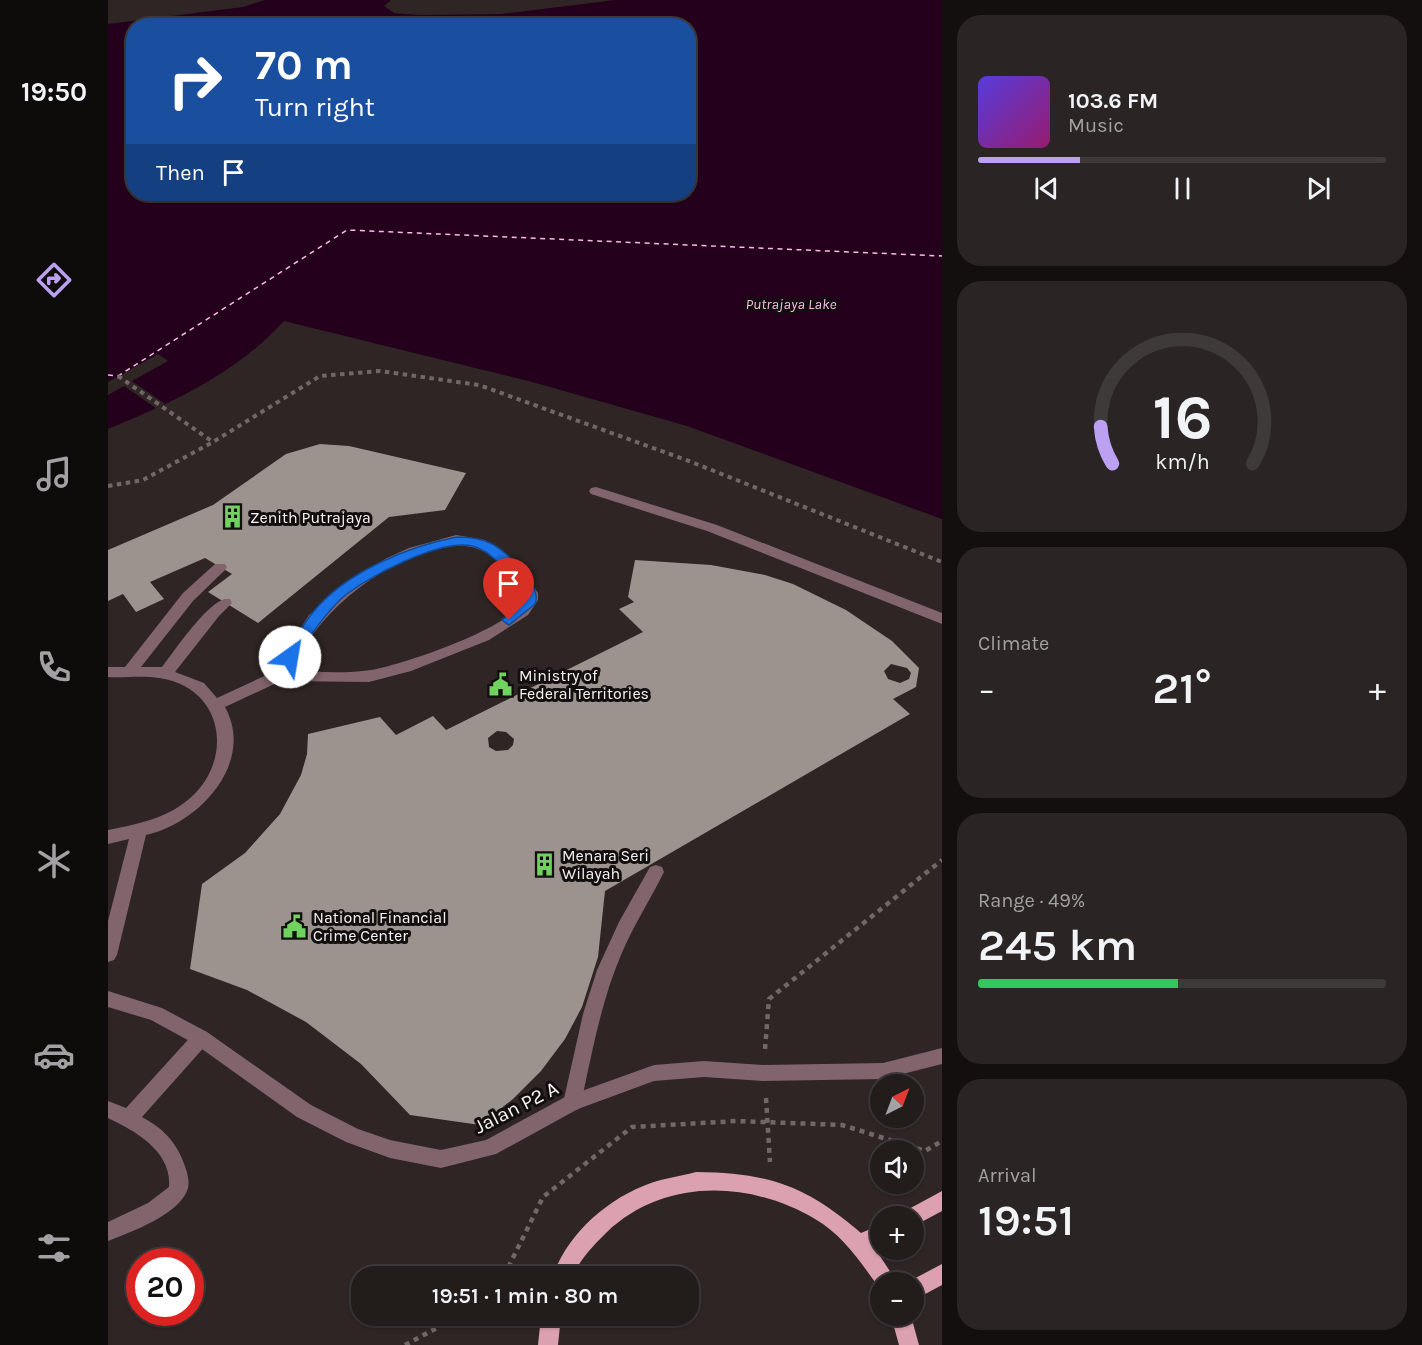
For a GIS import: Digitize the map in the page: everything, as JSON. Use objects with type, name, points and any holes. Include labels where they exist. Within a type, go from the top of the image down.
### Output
[{"type":"main road","points":[[568,1266],[576,1249],[614,1211],[662,1186],[715,1179],[770,1187],[818,1209],[860,1244],[880,1272]]},
{"type":"main road","points":[[924,1211],[942,1200]]},
{"type":"main road","points":[[860,1244],[870,1239]]},
{"type":"main road","points":[[924,1284],[942,1274]]},
{"type":"main road","points":[[548,1345],[550,1326]]},
{"type":"main road","points":[[904,1326],[909,1345]]},
{"type":"street","points":[[596,491],[712,528],[942,619]]},
{"type":"street","points":[[217,705],[278,676],[369,676],[398,671],[459,649],[495,630],[523,610],[531,601],[530,591],[514,569],[488,547],[474,541],[457,541],[429,547],[400,558],[339,593],[301,637],[278,676]]},
{"type":"street","points":[[131,669],[188,597],[220,567]]},
{"type":"street","points":[[166,673],[214,612],[225,603]]},
{"type":"street","points":[[108,672],[131,669],[166,673],[195,686],[217,705],[227,729],[226,755],[215,782],[193,806],[162,825],[139,832],[108,837]]},
{"type":"street","points":[[108,955],[139,832]]},
{"type":"street","points":[[572,1103],[600,987],[626,923],[656,872]]},
{"type":"street","name":"Jalan P2 A","points":[[108,999],[156,1014],[201,1038],[304,1111],[353,1136],[390,1149],[441,1160],[489,1148],[572,1103],[625,1081],[654,1073],[704,1069],[763,1073],[883,1071],[942,1056]]},
{"type":"street","points":[[128,1119],[201,1038]]},
{"type":"street","points":[[108,1109],[160,1138],[174,1162],[180,1184],[175,1195],[166,1202],[108,1232]]},
{"type":"path","points":[[108,486],[143,480],[213,442],[320,376],[380,371],[479,385],[689,461],[942,562]]},
{"type":"path","points":[[118,376],[213,442]]},
{"type":"path","points":[[770,1187],[770,1121],[763,1073],[769,999],[942,860]]},
{"type":"path","points":[[405,1345],[440,1326]]},
{"type":"water","name":"Putrajaya Lake","points":[[265,0],[391,0],[384,6],[394,13],[419,15],[501,14],[615,0],[942,0],[942,519],[687,426],[536,383],[284,321],[266,340],[225,371],[179,397],[108,429],[108,24],[126,22],[126,201],[696,201],[696,18],[156,18],[243,7]]},
{"type":"pier","points":[[158,354],[168,361],[132,381],[165,404],[157,409],[124,386],[108,395],[108,382]]},
{"type":"building","points":[[320,444],[349,446],[466,473],[445,510],[389,517],[258,623],[208,592],[232,574],[205,558],[150,582],[164,599],[136,612],[123,594],[108,601],[108,550],[213,505],[286,454]]},
{"type":"building","points":[[635,560],[711,565],[765,575],[793,584],[846,610],[892,641],[919,668],[916,687],[893,699],[910,714],[605,891],[598,957],[582,1007],[565,1039],[541,1071],[513,1099],[480,1125],[410,1115],[361,1064],[306,1022],[247,990],[190,969],[202,884],[245,853],[280,814],[301,775],[307,754],[308,734],[380,717],[396,735],[433,716],[446,730],[643,632],[619,609],[634,602],[628,597]],"holes":[[[891,664],[907,668],[911,673],[909,679],[900,683],[888,679],[884,671]],[[497,731],[506,732],[514,739],[513,745],[508,750],[496,751],[489,747],[488,738]]]},
{"type":"ferry route","points":[[108,375],[118,376],[347,230],[942,256]]},
{"type":"place","name":"Zenith Putrajaya","points":[[232,517]]},
{"type":"place","name":"Ministry of Federal Territories","points":[[501,684]]},
{"type":"place","name":"Menara Seri Wilayah","points":[[544,864]]},
{"type":"place","name":"National Financial Crime Center","points":[[295,926]]},
{"type":"route","points":[[290,657],[301,637],[339,593],[400,558],[429,547],[457,541],[474,541],[488,547],[514,569],[530,591],[531,601],[509,620]]}]
